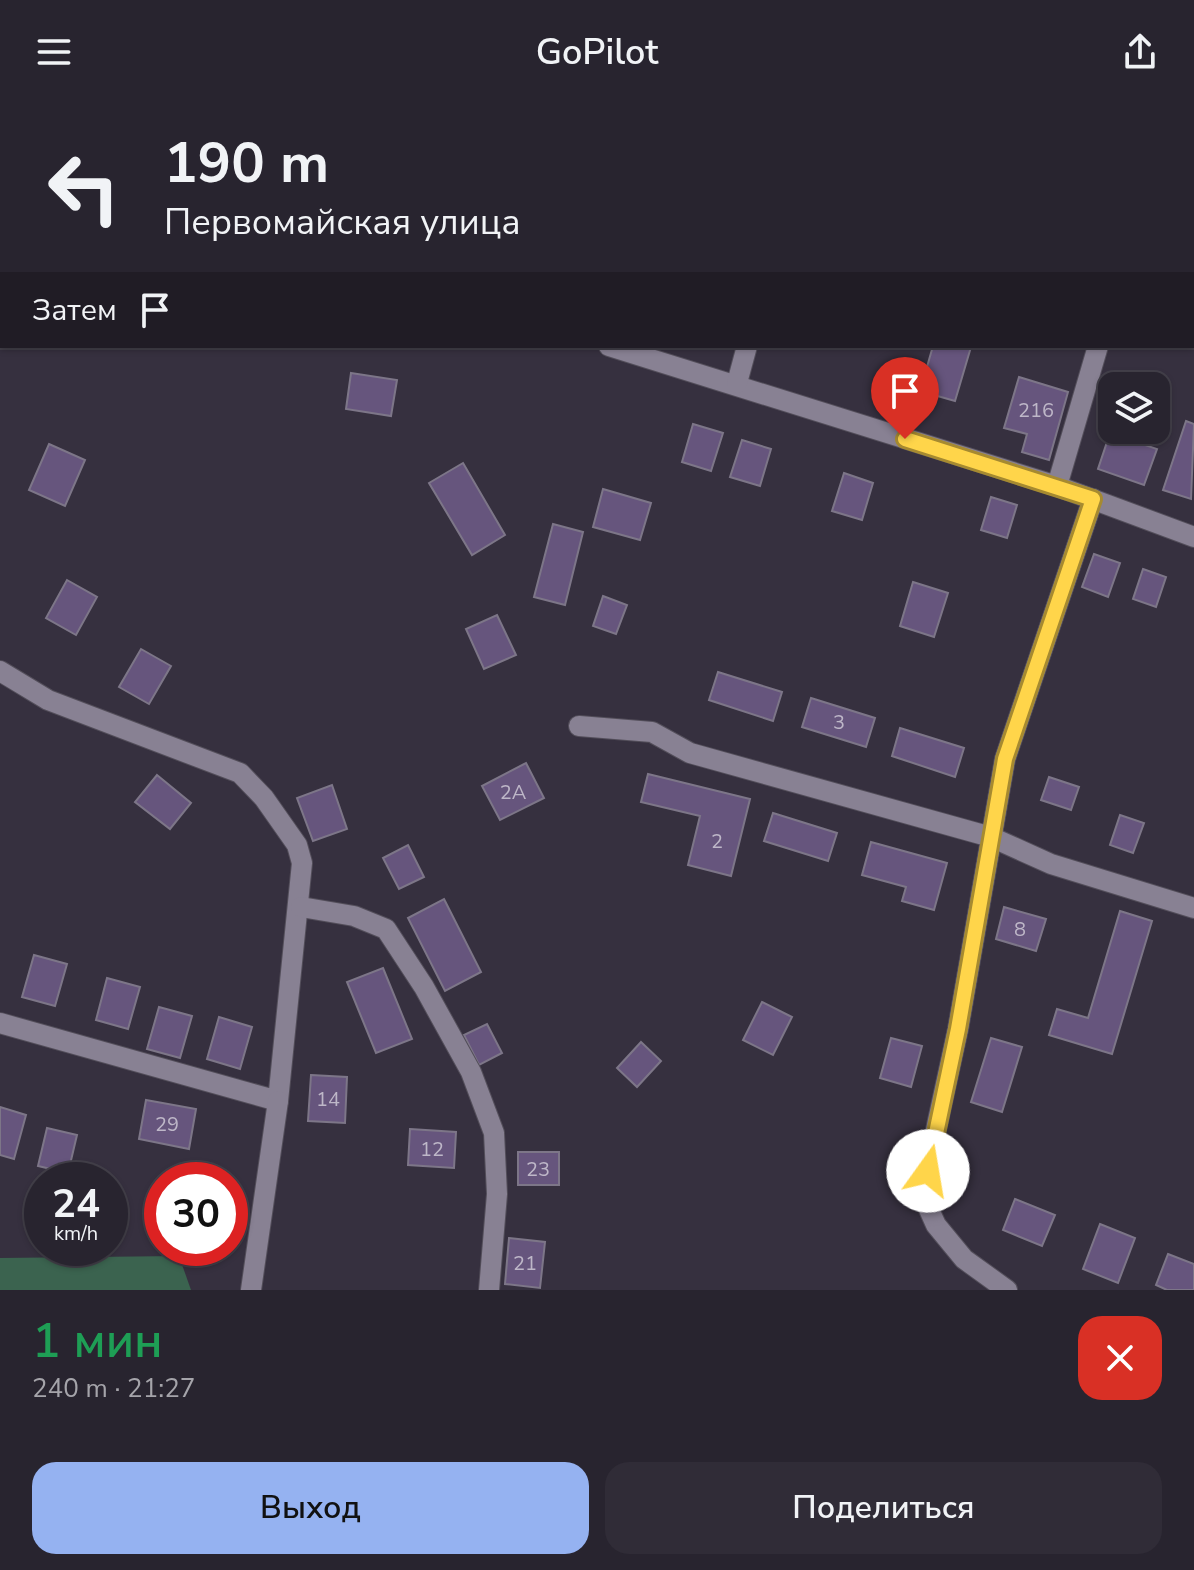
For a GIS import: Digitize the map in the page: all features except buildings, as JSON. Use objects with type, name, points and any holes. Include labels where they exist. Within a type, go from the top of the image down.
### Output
[{"type":"street","points":[[616,348],[737,383],[1057,486],[1194,537]]},
{"type":"street","points":[[737,383],[746,348]]},
{"type":"street","points":[[1057,486],[1097,348]]},
{"type":"street","points":[[1007,1290],[964,1259],[936,1225],[922,1194],[958,1029],[1005,759],[1093,499]]},
{"type":"street","points":[[0,671],[48,700],[240,773],[264,798],[297,845],[302,863],[301,907],[251,1290]]},
{"type":"street","points":[[579,726],[652,732],[690,753],[991,837],[1051,864],[1194,908]]},
{"type":"street","points":[[301,907],[354,916],[386,929],[424,987],[471,1072],[494,1133],[497,1194],[489,1290]]},
{"type":"street","points":[[0,1023],[278,1101]]},
{"type":"green space","points":[[144,1256],[144,1266],[183,1266],[191,1290],[0,1290],[0,1258],[24,1258],[24,1266],[128,1266],[128,1257]]},
{"type":"route","points":[[905,439],[1093,499],[1005,759],[958,1029],[928,1171]]}]
